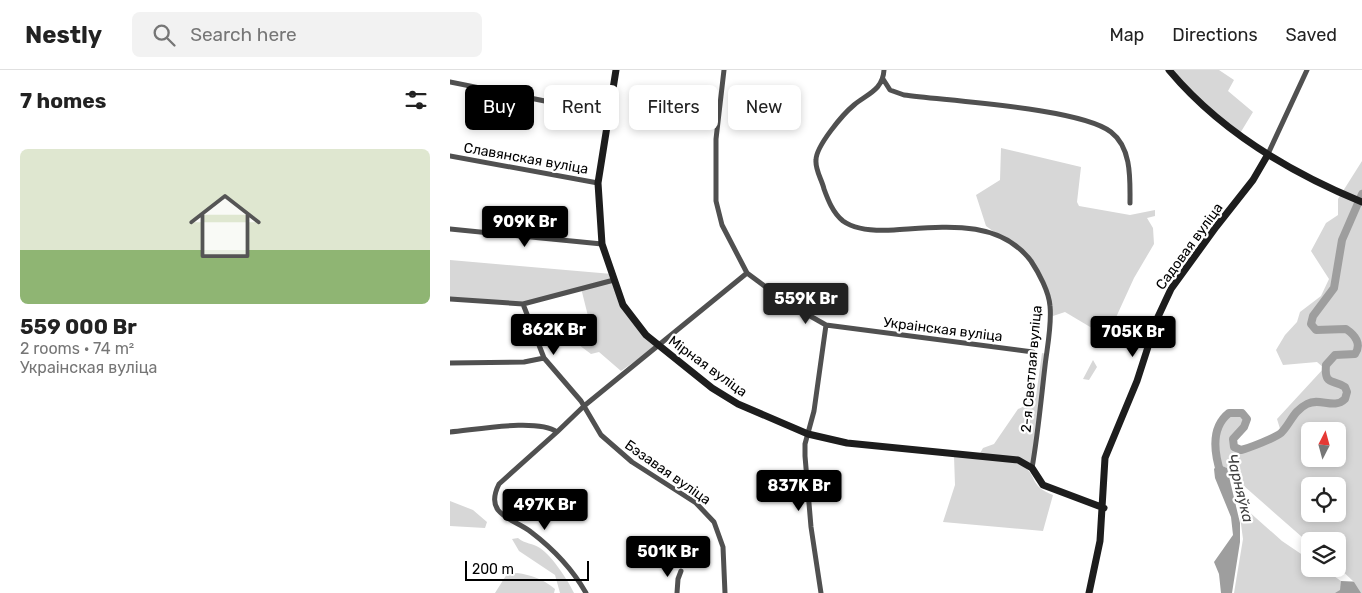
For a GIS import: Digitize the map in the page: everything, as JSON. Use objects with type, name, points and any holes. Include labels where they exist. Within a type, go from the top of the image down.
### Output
[{"type":"street","name":"Мірная вуліца","points":[[614,85],[616,70]]},
{"type":"street","name":"Украінская вуліца","points":[[724,70],[716,139],[716,201],[722,225],[746,273],[789,304],[826,325],[1034,352]]},
{"type":"street","points":[[884,70],[884,79],[890,90],[904,95],[1029,110],[1086,121],[1103,127],[1112,132],[1120,142],[1129,164],[1130,203]]},
{"type":"street","points":[[1169,70],[1206,106],[1266,156],[1362,202]]},
{"type":"street","name":"Садовая вуліца","points":[[1089,593],[1100,541],[1104,508],[1105,458],[1137,381],[1163,304],[1184,270],[1253,180],[1307,70]]},
{"type":"street","name":"2-я Светлая вуліца","points":[[884,79],[869,96],[855,104],[844,115],[817,154],[816,166],[828,200],[843,221],[863,229],[951,227],[979,229],[997,234],[1013,243],[1036,269],[1050,306],[1032,468]]},
{"type":"street","points":[[450,82],[544,101]]},
{"type":"street","name":"Мірная вуліца","points":[[607,130],[598,183],[602,244],[623,305],[646,335],[712,388],[738,404],[808,434],[846,443],[1008,458],[1024,462],[1032,468],[1044,485],[1104,508]]},
{"type":"street","name":"Славянская вуліца","points":[[450,156],[598,183]]},
{"type":"street","points":[[450,228],[602,244]]},
{"type":"street","points":[[586,593],[568,568],[538,537],[498,510],[495,500],[497,489],[511,473],[584,406],[746,273]]},
{"type":"street","points":[[450,299],[522,304],[614,280]]},
{"type":"street","name":"Бэзавая вуліца","points":[[522,304],[544,358],[584,406],[596,428],[615,449],[641,468],[696,502],[710,515],[721,538],[725,593]]},
{"type":"street","points":[[821,593],[804,456],[814,411],[826,325]]},
{"type":"street","points":[[450,362],[524,362],[544,358]]},
{"type":"street","points":[[450,432],[530,426],[545,427],[557,432]]},
{"type":"street","points":[[676,593],[681,570]]},
{"type":"shaded area","points":[[1169,70],[1219,70],[1234,80],[1228,91],[1253,112],[1239,135]]},
{"type":"shaded area","points":[[1001,148],[1081,167],[1077,202],[1079,206],[1130,215],[1155,210],[1155,216],[1147,218],[1153,228],[1154,244],[1134,278],[1107,337],[1065,312],[1053,316],[1044,287],[1027,256],[986,226],[976,195],[1000,180]]},
{"type":"shaded area","points":[[1362,161],[1362,593],[1234,593],[1243,539],[1238,502],[1282,541],[1301,554],[1301,577],[1335,577],[1341,581],[1353,581],[1346,574],[1346,532],[1301,532],[1301,536],[1228,472],[1227,468],[1218,464],[1215,449],[1218,427],[1226,416],[1233,412],[1242,413],[1247,419],[1244,427],[1233,439],[1234,447],[1245,449],[1278,435],[1281,432],[1277,419],[1324,368],[1317,362],[1283,365],[1276,350],[1285,335],[1297,322],[1300,312],[1321,296],[1329,279],[1311,251],[1326,223],[1338,215],[1338,199]]},
{"type":"shaded area","points":[[450,260],[612,274],[623,305],[658,345],[621,371],[599,352],[591,354],[575,342],[572,330],[588,316],[581,288],[529,303],[450,299]]},
{"type":"shaded area","points":[[1042,353],[1046,354],[1032,468],[1028,464],[979,455],[983,448],[994,444],[1018,409],[1036,396]]},
{"type":"shaded area","points":[[1093,360],[1097,367],[1089,380],[1083,379]]},
{"type":"shaded area","points":[[954,456],[1008,461],[1028,470],[1040,488],[1053,495],[1043,531],[943,522],[955,485]]},
{"type":"shaded area","points":[[1218,464],[1227,468],[1240,523],[1240,542],[1232,593],[1221,593],[1219,574],[1214,562],[1233,535],[1231,517],[1215,478],[1214,469]]},
{"type":"shaded area","points":[[450,501],[473,510],[487,522],[485,528],[450,526]]},
{"type":"shaded area","points":[[518,538],[537,546],[545,552],[559,569],[574,593],[560,593],[555,575],[519,551],[512,539]]},
{"type":"shaded area","points":[[517,573],[541,580],[555,589],[554,593],[495,593],[507,574]]},
{"type":"shaded area","points":[[1341,581],[1354,582],[1361,593],[1335,593],[1340,590]]},
{"type":"waterway","name":"Чарняўка","points":[[1221,474],[1215,449],[1216,433],[1223,419],[1229,413],[1242,413],[1247,419],[1244,427],[1233,439],[1234,447],[1241,450],[1281,433],[1295,414],[1307,404],[1312,402],[1332,404],[1345,399],[1347,392],[1345,387],[1328,379],[1326,376],[1326,365],[1335,355],[1355,354],[1358,343],[1346,329],[1316,330],[1311,324],[1313,316],[1334,288],[1342,240],[1362,194]]}]
